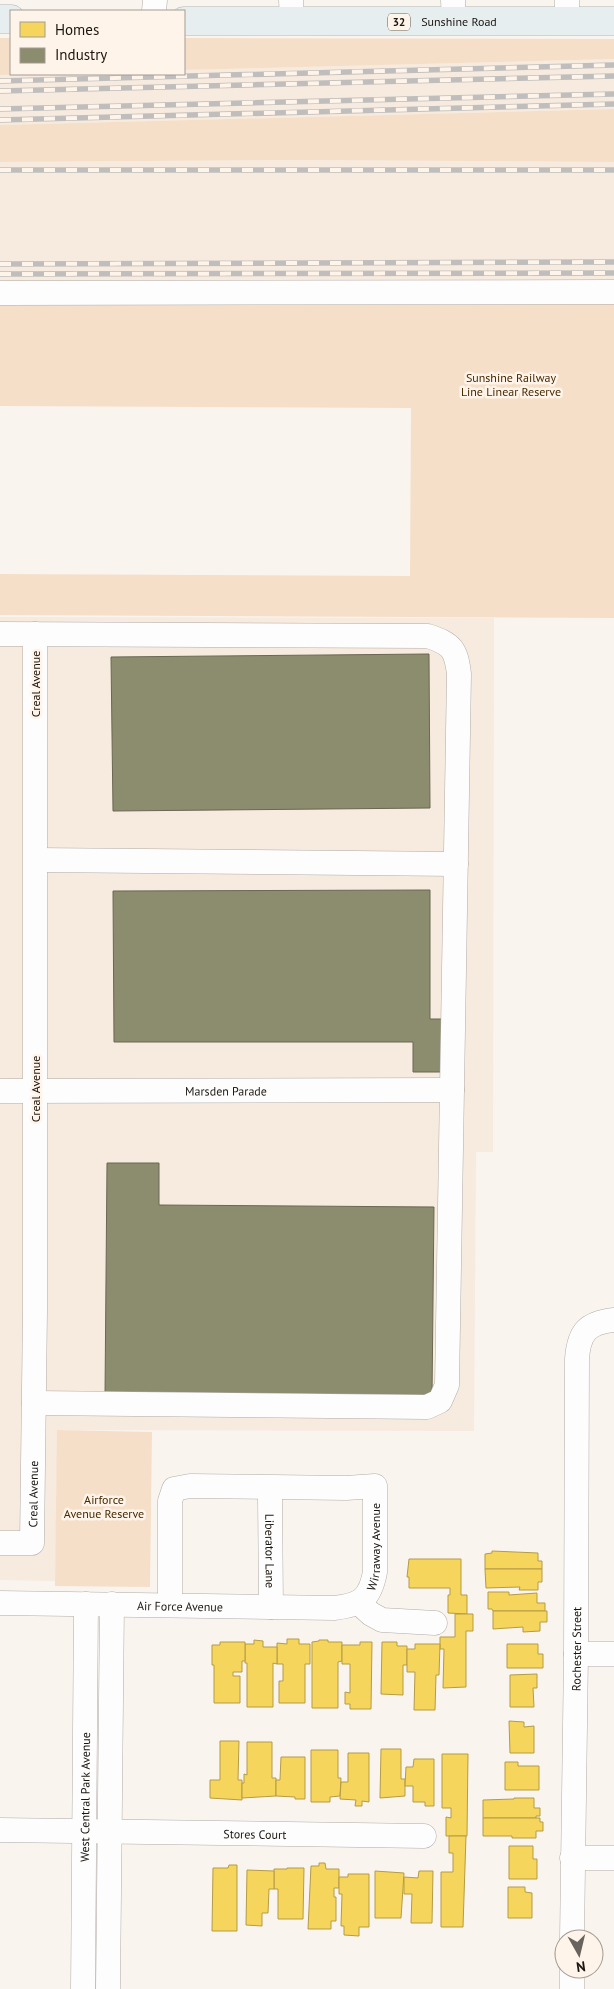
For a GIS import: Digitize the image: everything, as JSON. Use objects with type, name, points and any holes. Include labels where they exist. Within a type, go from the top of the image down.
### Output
[{"type":"main road","name":"Sunshine Road","points":[[185,21],[292,11],[567,10],[614,21]]},
{"type":"street","points":[[0,293],[614,292]]},
{"type":"street","points":[[0,634],[428,636],[445,642],[457,656],[459,674],[447,1385],[440,1401],[427,1407],[34,1403]]},
{"type":"street","name":"Creal Avenue","points":[[0,1543],[32,1543],[36,860],[35,634]]},
{"type":"street","points":[[36,860],[456,864]]},
{"type":"street","name":"Marsden Parade","points":[[0,1091],[452,1090]]},
{"type":"street","name":"Rochester Street","points":[[572,1929],[576,1654],[577,1360],[581,1336],[589,1327],[600,1322],[614,1320]]},
{"type":"street","name":"Wirraway Avenue","points":[[170,1605],[170,1501],[174,1489],[190,1486],[346,1488],[375,1486],[375,1572],[370,1590],[359,1603]]},
{"type":"street","name":"Liberator Lane","points":[[270,1496],[271,1607]]},
{"type":"street","name":"Air Force Avenue","points":[[0,1603],[334,1608],[359,1603]]},
{"type":"street","points":[[359,1603],[371,1614],[382,1620],[435,1623]]},
{"type":"street","name":"West Central Park Avenue","points":[[84,1989],[86,1604]]},
{"type":"street","name":"West Central Park Avenue","points":[[108,1989],[112,1604]]},
{"type":"street","points":[[576,1654],[614,1654]]},
{"type":"street","name":"Stores Court","points":[[0,1830],[424,1836]]},
{"type":"street","points":[[572,1858],[614,1858]]},
{"type":"shaded area","points":[[614,59],[614,109],[0,125],[0,75],[185,75],[185,70]]},
{"type":"shaded area","points":[[295,160],[614,162],[614,280],[0,283],[0,162]]},
{"type":"shaded area","points":[[0,617],[494,618],[493,1152],[476,1152],[474,1431],[58,1430],[55,1581],[0,1580]]},
{"type":"green space","points":[[0,38],[10,38],[10,75],[0,75]]},
{"type":"green space","points":[[185,38],[614,39],[614,59],[185,70]]},
{"type":"green space","points":[[614,109],[614,162],[295,160],[0,162],[0,125]]},
{"type":"green space","name":"Sunshine Railway Line Linear Reserve","points":[[614,280],[614,618],[0,615],[0,574],[410,576],[411,408],[0,406],[0,283]]},
{"type":"green space","name":"Airforce Avenue Reserve","points":[[57,1430],[152,1432],[150,1587],[55,1586]]},
{"type":"building: Homes","points":[[492,1551],[538,1553],[538,1561],[542,1561],[542,1569],[485,1569],[485,1554],[492,1553]]},
{"type":"building: Homes","points":[[409,1559],[461,1559],[461,1595],[467,1595],[467,1614],[448,1613],[450,1588],[409,1588],[409,1577],[407,1577]]},
{"type":"building: Homes","points":[[485,1569],[542,1569],[542,1582],[538,1582],[538,1590],[519,1590],[520,1587],[486,1588]]},
{"type":"building: Homes","points":[[488,1592],[509,1592],[509,1595],[537,1593],[537,1603],[545,1603],[545,1611],[493,1611],[488,1609]]},
{"type":"building: Homes","points":[[493,1611],[547,1611],[547,1622],[540,1622],[540,1631],[523,1632],[523,1627],[493,1629]]},
{"type":"building: Homes","points":[[455,1614],[473,1614],[473,1631],[466,1631],[466,1687],[443,1688],[444,1649],[440,1649],[440,1637],[455,1637]]},
{"type":"building: Homes","points":[[287,1639],[299,1639],[299,1644],[310,1644],[310,1664],[305,1664],[305,1703],[279,1703],[279,1681],[283,1681],[283,1664],[277,1664],[277,1643],[287,1644]]},
{"type":"building: Homes","points":[[254,1640],[263,1641],[263,1647],[277,1647],[277,1664],[273,1663],[273,1707],[247,1707],[245,1644],[254,1644]]},
{"type":"building: Homes","points":[[319,1640],[342,1642],[342,1661],[338,1662],[338,1708],[312,1708],[312,1642]]},
{"type":"building: Homes","points":[[220,1642],[245,1642],[245,1661],[242,1661],[242,1672],[233,1672],[233,1676],[240,1676],[240,1703],[214,1703],[212,1645],[220,1645]]},
{"type":"building: Homes","points":[[360,1642],[372,1642],[371,1709],[350,1709],[350,1704],[345,1704],[345,1692],[350,1693],[350,1664],[342,1664],[342,1645],[360,1645]]},
{"type":"building: Homes","points":[[382,1642],[397,1642],[397,1646],[407,1646],[407,1665],[403,1665],[403,1695],[381,1694]]},
{"type":"building: Homes","points":[[415,1644],[440,1644],[439,1675],[436,1675],[435,1710],[414,1710],[415,1672],[407,1672],[407,1649],[415,1649]]},
{"type":"building: Homes","points":[[507,1644],[538,1644],[538,1654],[543,1654],[543,1668],[507,1668]]},
{"type":"building: Homes","points":[[537,1674],[537,1688],[533,1688],[534,1707],[510,1707],[510,1675]]},
{"type":"building: Homes","points":[[509,1721],[524,1722],[524,1727],[534,1726],[534,1753],[510,1753]]},
{"type":"building: Homes","points":[[220,1741],[239,1741],[238,1780],[242,1780],[242,1800],[210,1798],[210,1780],[220,1780]]},
{"type":"building: Homes","points":[[247,1742],[272,1742],[272,1778],[276,1778],[276,1796],[242,1798],[242,1783],[244,1783],[244,1774],[247,1775]]},
{"type":"building: Homes","points":[[381,1749],[401,1749],[401,1779],[405,1779],[405,1796],[380,1798]]},
{"type":"building: Homes","points":[[311,1750],[338,1750],[338,1778],[341,1778],[340,1796],[330,1797],[330,1802],[311,1802]]},
{"type":"building: Homes","points":[[348,1753],[369,1753],[369,1802],[362,1801],[362,1806],[355,1806],[356,1800],[340,1799],[341,1782],[348,1782]]},
{"type":"building: Homes","points":[[442,1754],[468,1754],[467,1836],[446,1836],[446,1817],[451,1818],[451,1808],[442,1808]]},
{"type":"building: Homes","points":[[281,1757],[305,1757],[305,1799],[276,1796],[276,1780],[280,1780]]},
{"type":"building: Homes","points":[[414,1759],[434,1759],[434,1806],[425,1806],[425,1802],[413,1802],[413,1786],[405,1786],[406,1767],[413,1767]]},
{"type":"building: Homes","points":[[505,1762],[518,1762],[518,1766],[539,1766],[539,1790],[505,1790]]},
{"type":"building: Homes","points":[[534,1798],[534,1808],[540,1808],[540,1816],[536,1816],[536,1818],[483,1818],[483,1800]]},
{"type":"building: Homes","points":[[483,1818],[540,1818],[540,1822],[543,1822],[543,1831],[536,1831],[536,1838],[483,1836]]},
{"type":"building: Homes","points":[[449,1836],[466,1836],[463,1927],[441,1927],[441,1872],[453,1872],[453,1853],[449,1853]]},
{"type":"building: Homes","points":[[509,1846],[533,1846],[533,1859],[537,1859],[537,1879],[509,1879]]},
{"type":"building: Homes","points":[[319,1863],[325,1863],[326,1869],[339,1869],[339,1888],[334,1888],[336,1921],[331,1921],[331,1929],[308,1929],[311,1866],[319,1866]]},
{"type":"building: Homes","points":[[229,1865],[237,1865],[237,1931],[212,1931],[213,1868],[228,1868]]},
{"type":"building: Homes","points":[[304,1868],[303,1919],[278,1919],[278,1889],[274,1889],[274,1869]]},
{"type":"building: Homes","points":[[247,1870],[274,1871],[274,1889],[269,1889],[268,1913],[262,1913],[262,1926],[246,1925]]},
{"type":"building: Homes","points":[[375,1871],[404,1873],[401,1918],[375,1918]]},
{"type":"building: Homes","points":[[419,1871],[433,1871],[432,1923],[411,1923],[412,1894],[404,1894],[404,1877],[418,1878]]},
{"type":"building: Homes","points":[[348,1874],[369,1874],[369,1927],[359,1927],[359,1936],[344,1935],[344,1926],[341,1926],[342,1894],[339,1894],[339,1877],[348,1877]]},
{"type":"building: Homes","points":[[508,1887],[525,1887],[525,1892],[532,1893],[532,1918],[508,1918]]},
{"type":"building: Industry","points":[[429,654],[430,808],[113,811],[111,657]]},
{"type":"building: Industry","points":[[430,890],[430,1019],[446,1019],[446,1072],[413,1072],[413,1042],[114,1042],[113,891]]},
{"type":"building: Industry","points":[[107,1163],[159,1163],[159,1205],[434,1207],[432,1397],[105,1395]]},
{"type":"railway","points":[[0,81],[614,65]]},
{"type":"railway","points":[[0,91],[614,76]]},
{"type":"railway","points":[[0,109],[614,94]]},
{"type":"railway","points":[[0,120],[614,104]]},
{"type":"railway","points":[[0,170],[614,170]]},
{"type":"railway","points":[[0,264],[614,262]]},
{"type":"railway","points":[[0,274],[614,273]]}]
